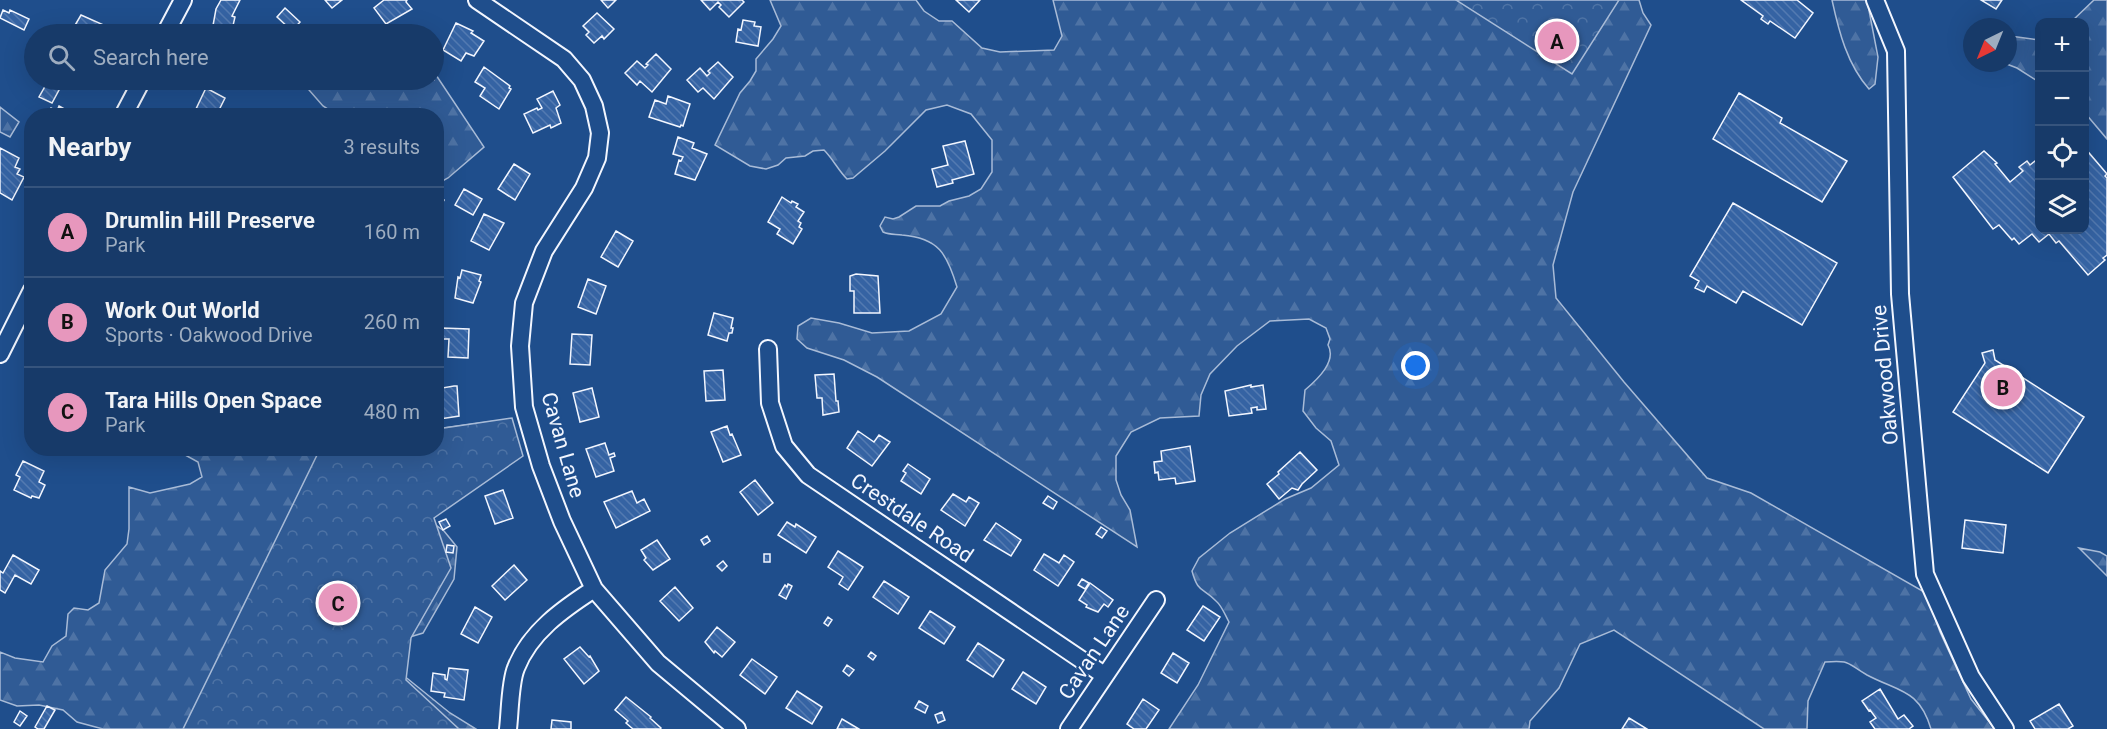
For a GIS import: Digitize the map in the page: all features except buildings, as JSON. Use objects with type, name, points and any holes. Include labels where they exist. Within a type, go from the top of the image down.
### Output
[{"type":"street","points":[[170,24],[183,0]]},
{"type":"street","name":"Cavan Lane","points":[[477,0],[564,59],[582,80],[594,106],[600,133],[597,158],[584,188],[544,251],[524,303],[520,346],[524,406],[541,466],[562,521],[594,589],[658,663],[737,729]]},
{"type":"street","name":"Oakwood Drive","points":[[1875,0],[1896,51],[1900,294],[1924,574],[1971,677],[2005,729]]},
{"type":"street","points":[[127,108],[137,90]]},
{"type":"street","points":[[0,354],[24,306]]},
{"type":"street","name":"Crestdale Road","points":[[768,349],[770,403],[784,446],[808,475],[1104,675]]},
{"type":"street","points":[[508,729],[515,669],[529,645],[561,610],[594,589]]},
{"type":"street","name":"Cavan Lane","points":[[1068,729],[1156,600]]},
{"type":"green space","points":[[770,0],[916,0],[924,11],[939,21],[952,21],[982,48],[1000,52],[1054,50],[1062,36],[1053,0],[1639,0],[1643,13],[1651,25],[1573,192],[1553,265],[1556,298],[1624,382],[1707,478],[1751,493],[1926,593],[1940,632],[1971,699],[1995,729],[1931,729],[1920,706],[1906,693],[1867,675],[1848,663],[1833,661],[1825,662],[1808,701],[1807,729],[1764,729],[1614,630],[1580,644],[1559,688],[1530,721],[1529,729],[1169,729],[1198,685],[1229,622],[1218,603],[1196,583],[1192,571],[1199,558],[1230,533],[1285,499],[1311,488],[1339,465],[1331,441],[1316,428],[1303,411],[1305,390],[1325,369],[1330,357],[1328,345],[1330,339],[1326,328],[1309,319],[1270,321],[1237,346],[1210,374],[1201,395],[1199,416],[1160,418],[1131,432],[1116,456],[1116,480],[1121,495],[1130,510],[1137,547],[877,377],[844,360],[807,348],[797,339],[798,326],[811,318],[839,323],[872,333],[909,331],[941,314],[957,287],[945,257],[933,244],[925,240],[886,233],[880,226],[885,217],[893,219],[899,217],[916,206],[940,206],[969,196],[981,189],[992,172],[992,140],[971,114],[947,105],[926,110],[885,151],[853,178],[847,179],[824,150],[813,151],[805,156],[786,158],[778,165],[766,169],[750,166],[715,145],[740,93],[756,71],[756,59],[781,26]]},
{"type":"green space","points":[[1456,0],[1619,0],[1572,74]]},
{"type":"green space","points":[[1832,0],[1867,0],[1878,57],[1875,84],[1869,89],[1849,58]]},
{"type":"green space","points":[[2094,0],[2107,0],[2107,139],[2089,118],[2089,18],[2075,18]]},
{"type":"green space","points":[[2017,37],[2035,39],[2035,79],[2017,68]]},
{"type":"green space","points":[[444,87],[484,147],[444,180],[444,108],[326,108],[309,90],[444,90]]},
{"type":"green space","points":[[0,107],[19,122],[10,137],[0,132]]},
{"type":"green space","points":[[512,418],[523,456],[434,518],[451,568],[411,638],[406,680],[459,729],[183,729],[317,456],[444,456],[444,428]]},
{"type":"green space","points":[[495,421],[426,518],[444,531],[457,547],[454,579],[423,633],[403,639],[403,675],[450,713],[476,729],[103,729],[77,722],[63,710],[39,705],[17,706],[0,700],[0,652],[15,658],[43,662],[52,646],[66,636],[68,614],[74,608],[88,610],[99,603],[105,570],[127,544],[129,487],[150,493],[190,484],[202,477],[198,462],[187,456],[444,456],[444,428]]},
{"type":"green space","points":[[2079,548],[2100,552],[2107,556],[2107,576]]},
{"type":"place","name":"Drumlin Hill Preserve","points":[[1557,41]]},
{"type":"place","name":"Work Out World","points":[[2003,387]]},
{"type":"place","name":"Tara Hills Open Space","points":[[338,603]]}]
